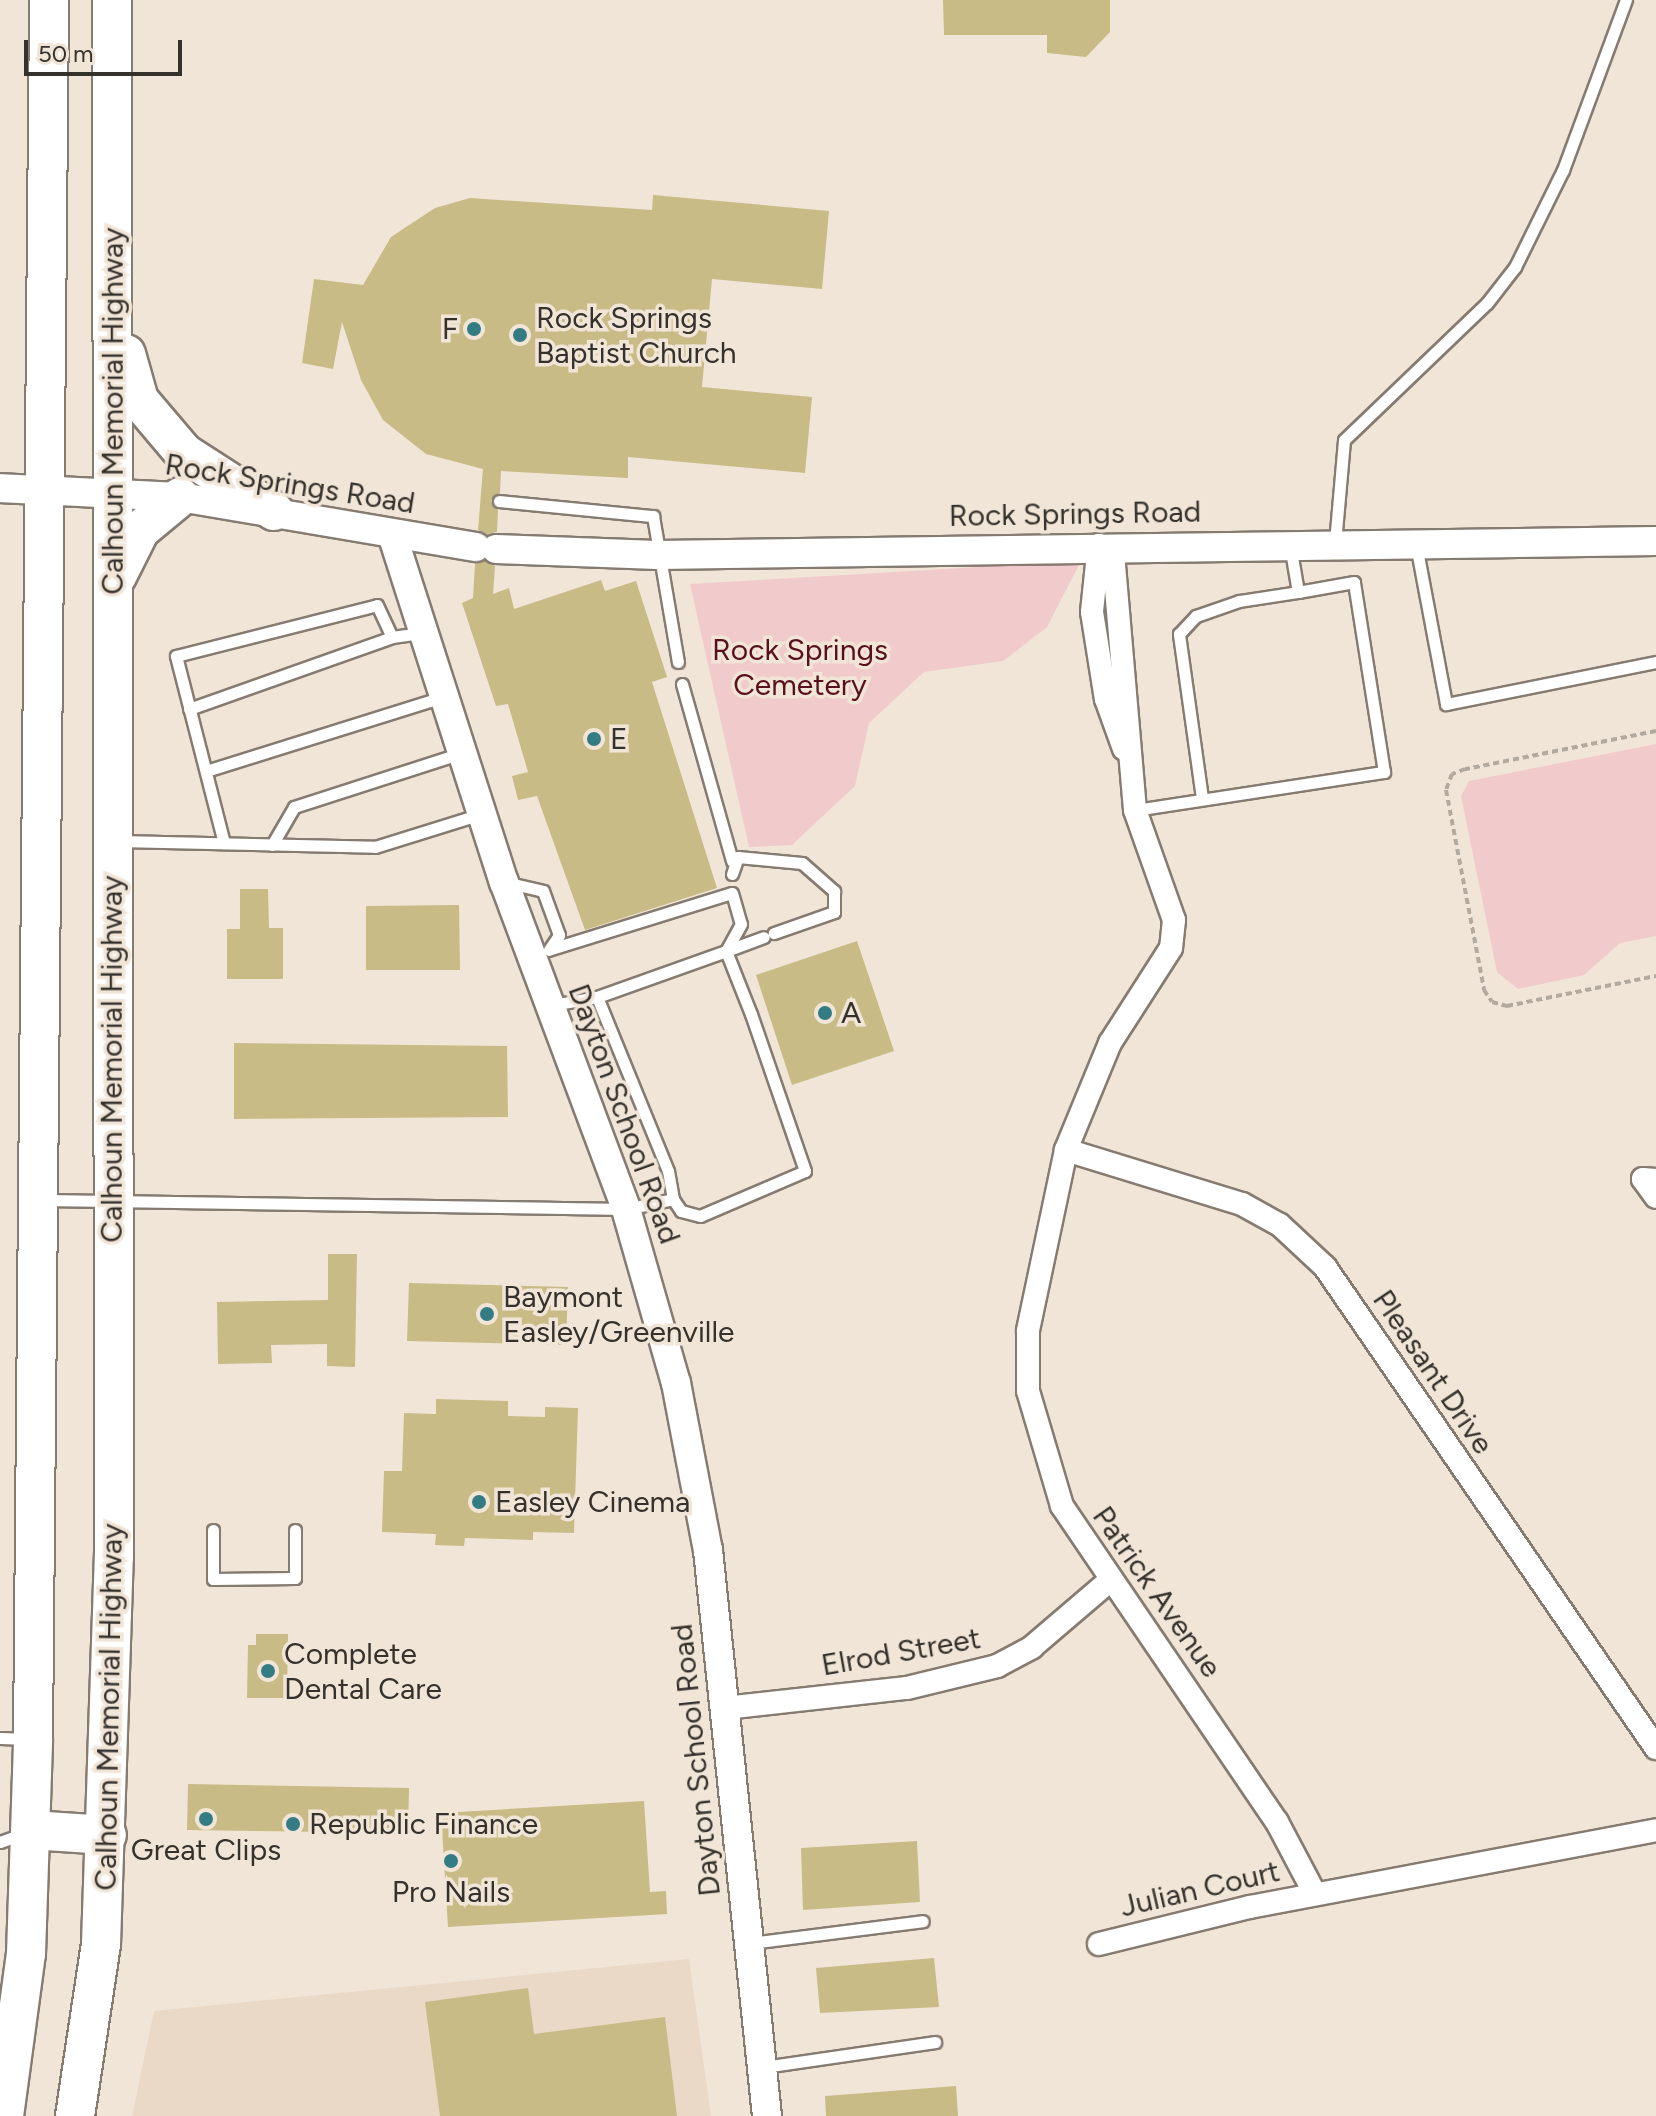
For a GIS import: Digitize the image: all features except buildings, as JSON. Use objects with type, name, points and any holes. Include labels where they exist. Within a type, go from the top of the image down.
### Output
[{"type":"highway","points":[[4,2116],[35,1199],[49,0]]},
{"type":"highway","name":"Calhoun Memorial Highway","points":[[75,2116],[101,1944],[114,1557],[111,1201],[114,582],[112,0]]},
{"type":"highway","points":[[113,309],[139,400],[184,453],[274,511]]},
{"type":"highway","points":[[114,582],[140,530],[180,497]]},
{"type":"highway","points":[[15,1836],[107,1835]]},
{"type":"street","name":"Rock Springs Road","points":[[0,488],[43,487],[180,497],[486,548],[657,555],[1099,545],[1656,541]]},
{"type":"street","name":"Dayton School Road","points":[[392,534],[421,633],[504,882],[540,952],[550,1006],[626,1209],[676,1383],[693,1469],[725,1708],[767,2116]]},
{"type":"street","name":"Patrick Avenue","points":[[1099,545],[1114,565],[1130,705],[1127,758],[1135,810],[1174,920],[1171,948],[1110,1043],[1066,1150],[1028,1331],[1028,1391],[1062,1506],[1108,1582],[1277,1822],[1315,1894]]},
{"type":"street","name":"Pleasant Drive","points":[[1066,1150],[1242,1204],[1280,1225],[1325,1267],[1656,1748]]},
{"type":"street","points":[[1656,1180],[1643,1179],[1656,1197]]},
{"type":"street","name":"Elrod Street","points":[[725,1708],[907,1688],[997,1666],[1032,1647],[1108,1582]]},
{"type":"street","points":[[1315,1894],[1656,1830]]},
{"type":"street","name":"Julian Court","points":[[1099,1944],[1315,1894]]},
{"type":"lane","points":[[1334,544],[1344,440],[1487,303],[1515,267],[1563,170],[1626,0]]},
{"type":"lane","points":[[499,501],[653,516],[657,555],[678,662]]},
{"type":"lane","points":[[1416,543],[1446,704],[1656,662]]},
{"type":"lane","points":[[1290,545],[1298,592]]},
{"type":"lane","points":[[1135,810],[1384,772],[1354,582],[1239,601],[1196,616],[1179,634],[1202,798]]},
{"type":"lane","points":[[224,843],[176,656],[189,650],[377,605],[392,637]]},
{"type":"lane","points":[[189,709],[392,637],[421,633]]},
{"type":"lane","points":[[597,997],[663,1157],[673,1199],[681,1211],[700,1216],[805,1171],[726,951],[741,924],[732,884],[735,859],[682,684]]},
{"type":"lane","points":[[206,771],[442,697]]},
{"type":"lane","points":[[272,845],[294,807],[461,753]]},
{"type":"lane","points":[[113,841],[375,847],[481,814]]},
{"type":"lane","points":[[550,1006],[597,997],[834,912],[834,891],[802,863],[735,859]]},
{"type":"lane","points":[[540,952],[732,884]]},
{"type":"lane","points":[[35,1199],[626,1209],[673,1199]]},
{"type":"lane","points":[[213,1530],[213,1579],[295,1578],[295,1530]]},
{"type":"lane","points":[[749,1943],[923,1921]]},
{"type":"lane","points":[[763,2067],[935,2042]]},
{"type":"path","points":[[1656,731],[1465,769],[1452,774],[1446,790],[1484,990],[1492,1002],[1507,1006],[1656,976]]},
{"type":"shaded area","points":[[689,1959],[711,2116],[132,2116],[154,2011]]},
{"type":"green space","name":"Rock Springs Cemetery","points":[[1081,561],[1047,627],[1003,661],[924,672],[869,723],[855,786],[792,845],[749,847],[690,584]]},
{"type":"green space","points":[[1656,744],[1656,936],[1620,943],[1584,975],[1518,989],[1497,972],[1461,796],[1469,781]]},
{"type":"place","name":"F","points":[[474,329]]},
{"type":"place","name":"Rock Springs Baptist Church","points":[[520,335]]},
{"type":"place","name":"E","points":[[594,739]]},
{"type":"place","name":"A","points":[[825,1013]]},
{"type":"place","name":"Baymont Easley/Greenville","points":[[487,1314]]},
{"type":"place","name":"Easley Cinema","points":[[479,1502]]},
{"type":"place","name":"Complete Dental Care","points":[[268,1671]]},
{"type":"place","name":"Great Clips","points":[[206,1819]]},
{"type":"place","name":"Republic Finance","points":[[293,1824]]},
{"type":"place","name":"Pro Nails","points":[[451,1861]]}]
